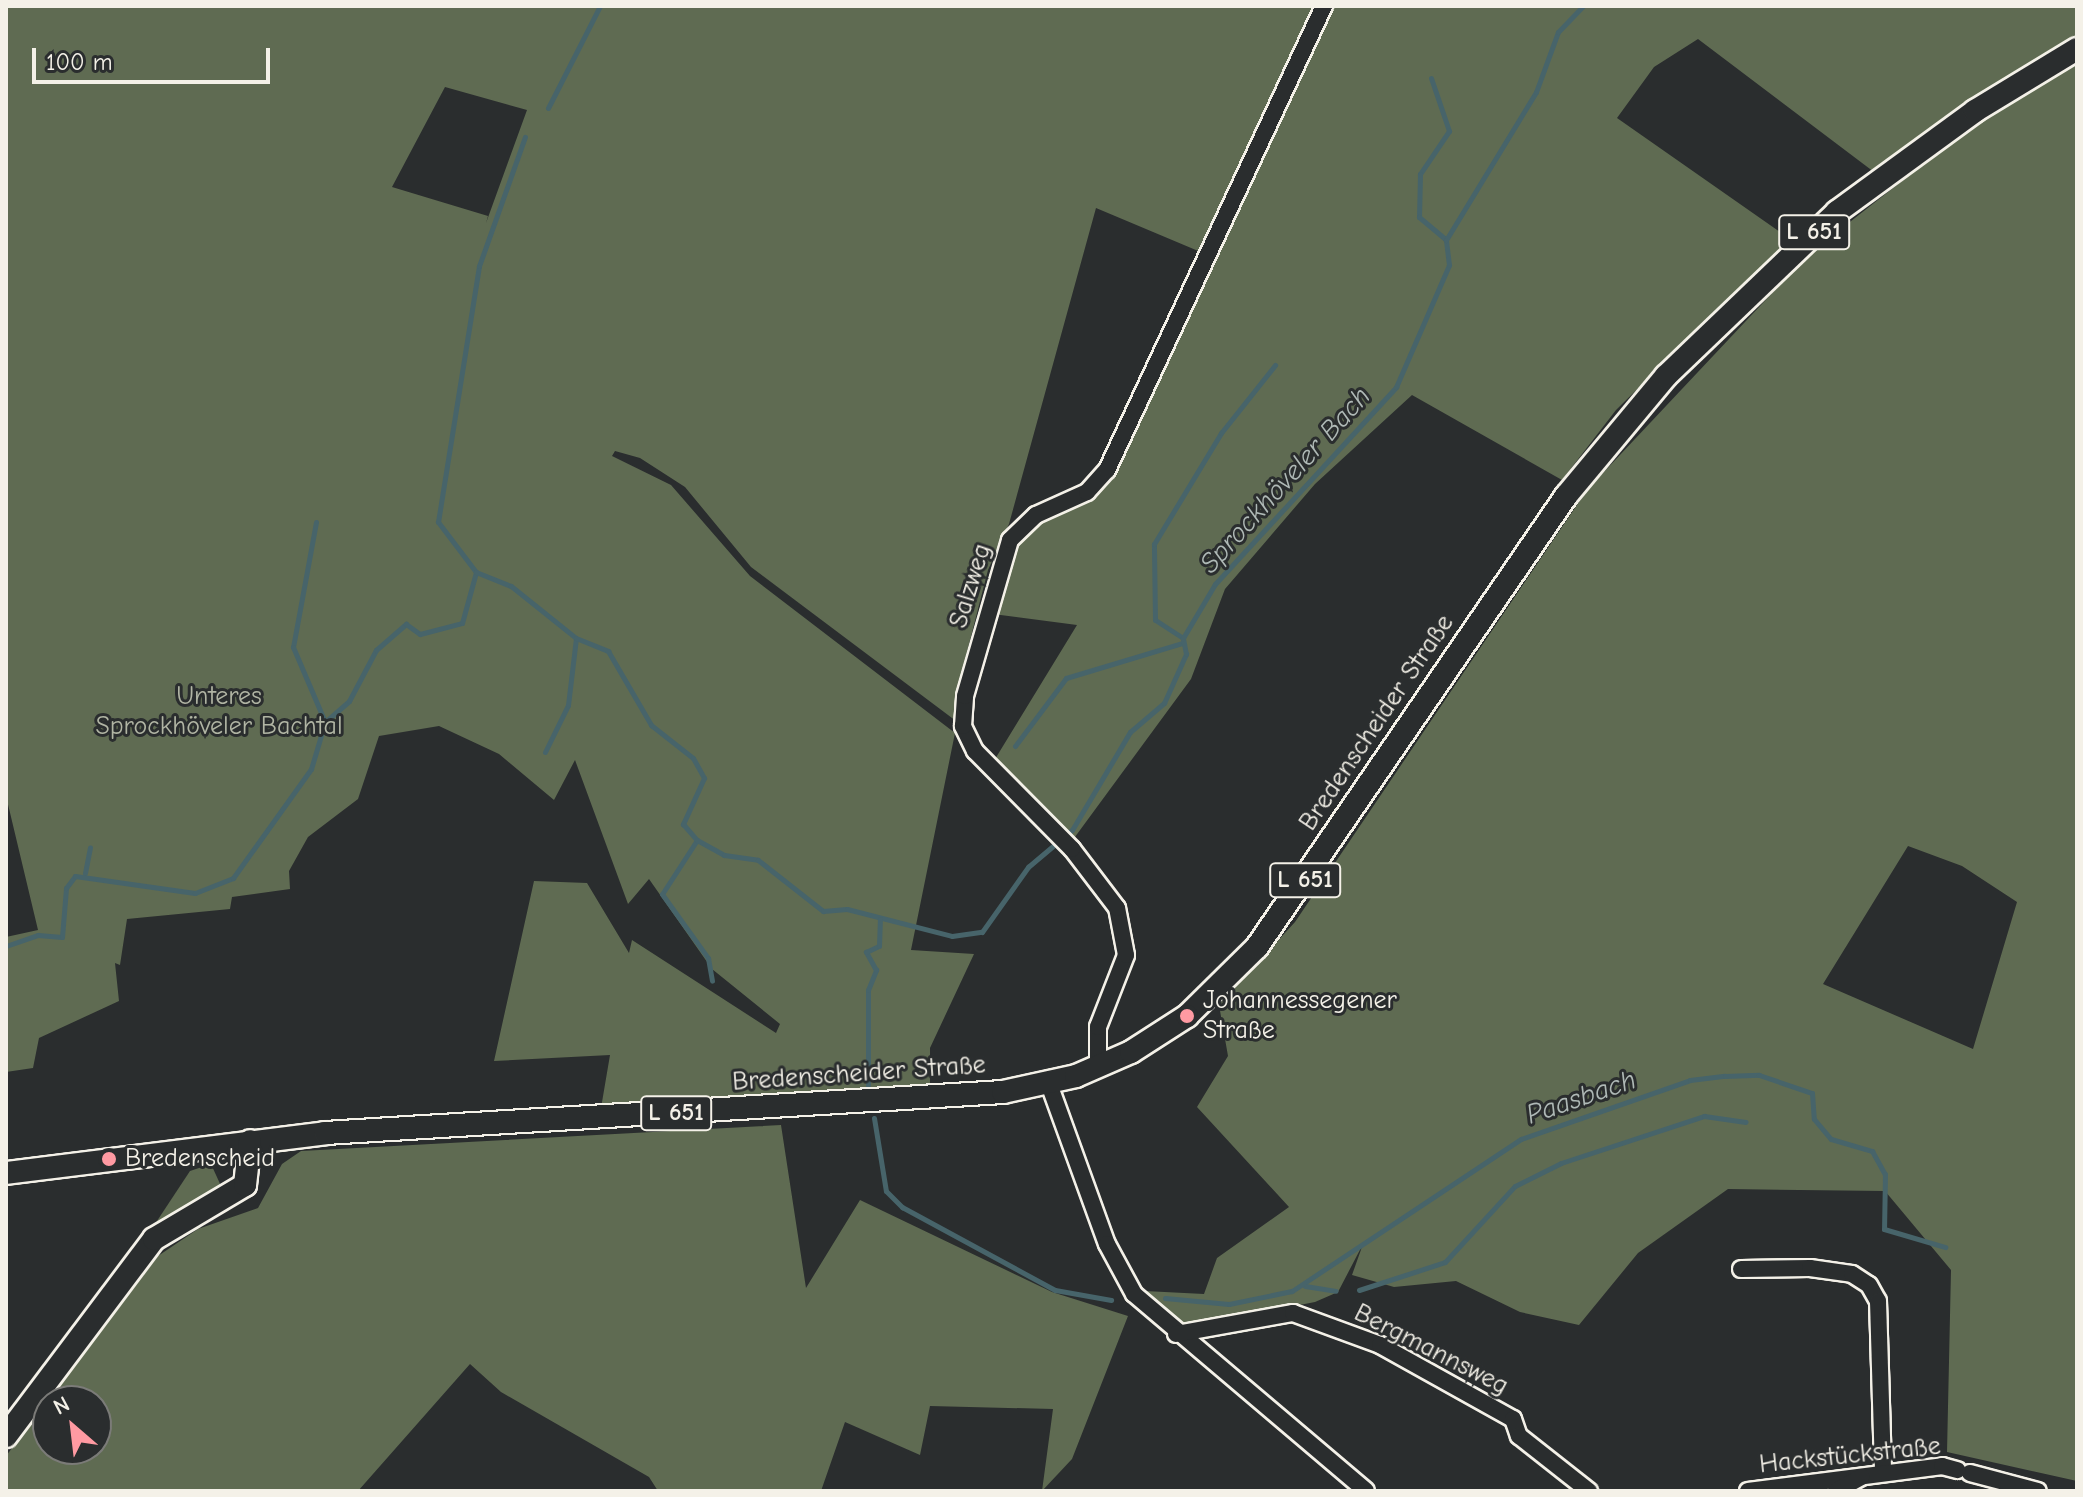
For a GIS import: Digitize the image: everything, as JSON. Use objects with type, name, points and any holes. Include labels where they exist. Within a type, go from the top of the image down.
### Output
[{"type":"main road","name":"Bredenscheider Straße","points":[[6,1173],[250,1141],[966,1096],[1049,1084],[1098,1068],[1187,1016],[1257,947],[1566,496],[1694,347],[1837,212],[1975,111],[2077,49]]},
{"type":"main road","points":[[6,1436],[154,1239],[245,1185],[250,1141]]},
{"type":"street","name":"Salzweg","points":[[1098,1068],[1098,1027],[1122,979],[1125,933],[1106,887],[1072,849],[1005,786],[963,726],[1004,550],[1025,521],[1087,492],[1107,470],[1324,6]]},
{"type":"street","points":[[1049,1084],[1119,1270],[1176,1334],[1366,1491]]},
{"type":"street","points":[[1741,1269],[1810,1268],[1852,1274],[1869,1285],[1878,1301],[1883,1472]]},
{"type":"street","name":"Bergmannsweg","points":[[1176,1334],[1293,1313],[1380,1345],[1513,1419],[1519,1436],[1589,1491]]},
{"type":"street","name":"Hackstückstraße","points":[[1748,1491],[1883,1472],[1964,1472],[2029,1491]]},
{"type":"street","points":[[1836,1491],[1866,1474]]},
{"type":"green space","name":"Unteres Sprockhöveler Bachtal","points":[[6,6],[1316,6],[1203,253],[1096,208],[1009,524],[988,570],[957,691],[956,721],[751,567],[685,487],[640,458],[615,451],[612,456],[671,485],[750,576],[955,733],[911,950],[974,954],[930,1048],[930,1085],[601,1108],[610,1055],[494,1061],[534,881],[587,883],[629,953],[632,940],[776,1033],[780,1024],[712,969],[649,879],[628,904],[575,760],[554,800],[499,754],[439,726],[379,736],[358,799],[308,837],[289,871],[290,889],[232,897],[230,909],[127,919],[120,965],[115,963],[119,1001],[39,1038],[33,1068],[6,1072],[6,937],[38,930],[6,796]],"holes":[[[445,87],[527,110],[486,223],[488,216],[392,187]]]},
{"type":"green space","points":[[1333,6],[2077,6],[2077,35],[1979,94],[1874,172],[1698,39],[1654,67],[1617,118],[1790,239],[1616,410],[1562,480],[1412,395],[1315,484],[1225,589],[1191,679],[1072,841],[992,764],[1077,625],[993,614],[1009,558],[1034,526],[1102,489],[1126,453]]},
{"type":"green space","points":[[2077,64],[2077,1481],[1947,1452],[1951,1270],[1885,1191],[1728,1189],[1638,1253],[1579,1325],[1520,1312],[1456,1281],[1394,1287],[1352,1275],[1363,1244],[1338,1292],[1315,1302],[1181,1328],[1145,1304],[1145,1291],[1204,1294],[1217,1258],[1289,1207],[1197,1107],[1228,1056],[1219,1005],[1295,922],[1587,490],[1809,254],[1976,123]],"holes":[[[1908,846],[1962,866],[2017,902],[1973,1049],[1823,984]]]},
{"type":"green space","points":[[781,1125],[806,1288],[860,1200],[1052,1292],[1128,1316],[1072,1459],[1042,1491],[1053,1409],[930,1406],[920,1455],[845,1422],[821,1491],[658,1491],[649,1477],[501,1392],[470,1364],[358,1491],[6,1491],[6,1456],[32,1422],[32,1465],[112,1465],[112,1385],[60,1385],[158,1256],[198,1229],[258,1208],[282,1164],[301,1151]]},
{"type":"green space","points":[[211,1164],[221,1186],[153,1227],[190,1171]]},
{"type":"waterway","points":[[548,108],[600,6]]},
{"type":"waterway","name":"Sprockhöveler Bach","points":[[6,946],[38,935],[62,937],[66,888],[75,876],[195,893],[233,878],[311,769],[325,722],[349,701],[376,650],[406,624],[420,634],[462,623],[476,572],[511,586],[576,638],[608,651],[651,725],[693,758],[704,778],[683,824],[697,840],[724,855],[758,860],[823,911],[847,909],[952,936],[982,932],[1028,867],[1072,830],[1130,732],[1164,703],[1186,654],[1183,638],[1215,584],[1396,387],[1449,265],[1446,240],[1536,92],[1558,32],[1583,6]]},
{"type":"waterway","points":[[1431,78],[1449,131],[1420,174],[1419,217],[1446,240]]},
{"type":"waterway","points":[[476,572],[438,522],[479,266],[525,137]]},
{"type":"waterway","points":[[1183,638],[1155,620],[1154,544],[1221,433],[1275,365]]},
{"type":"waterway","points":[[316,522],[293,647],[325,722]]},
{"type":"waterway","points":[[545,752],[568,705],[576,638]]},
{"type":"waterway","points":[[1015,746],[1066,678],[1182,643]]},
{"type":"waterway","points":[[697,840],[662,894],[708,958],[712,981]]},
{"type":"waterway","points":[[85,873],[90,847]]},
{"type":"waterway","name":"Paasbach","points":[[868,1085],[868,990],[876,970],[866,952],[879,946],[880,919]]},
{"type":"waterway","name":"Paasbach","points":[[1165,1298],[1229,1304],[1292,1291],[1521,1139],[1690,1080],[1725,1076],[1759,1075],[1812,1093],[1814,1119],[1831,1139],[1872,1151],[1885,1174],[1884,1229],[1945,1247]]},
{"type":"waterway","points":[[1359,1290],[1445,1262],[1515,1186],[1561,1163],[1704,1116],[1746,1122]]},
{"type":"waterway","name":"Paasbach","points":[[874,1118],[886,1191],[902,1207],[1055,1290],[1111,1300]]},
{"type":"waterway","points":[[1305,1286],[1336,1291]]},
{"type":"place","name":"Johannessegener Straße","points":[[1187,1016]]},
{"type":"place","name":"Bredenscheid","points":[[109,1159]]}]
